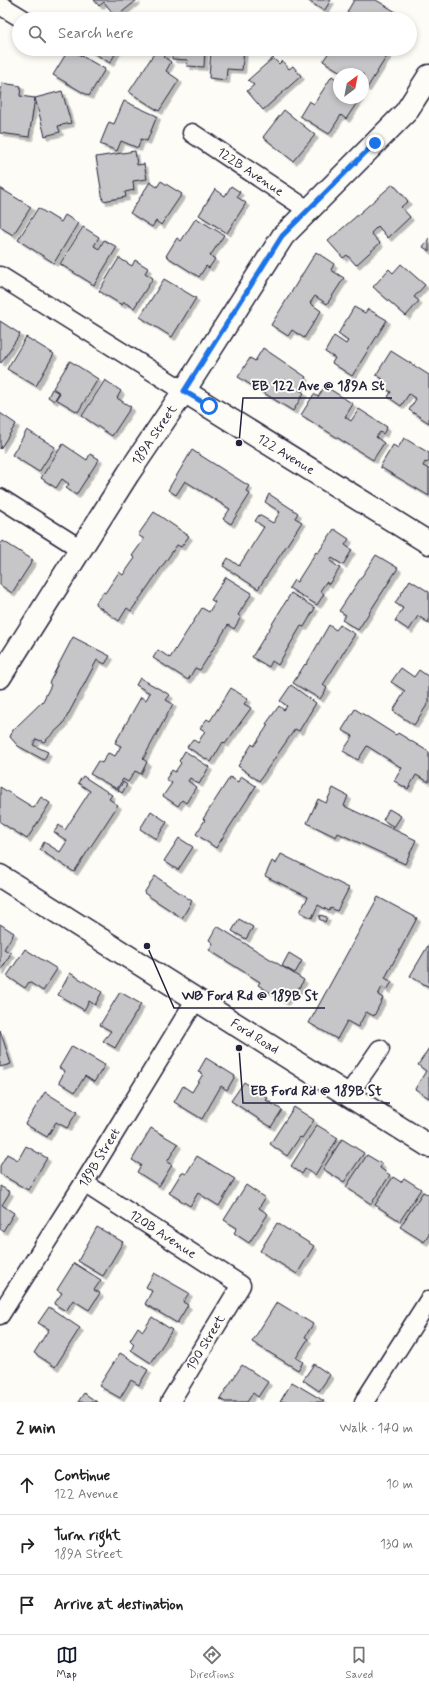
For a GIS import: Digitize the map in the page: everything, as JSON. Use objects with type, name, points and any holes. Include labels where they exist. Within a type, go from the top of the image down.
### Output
[{"type":"street","points":[[0,5],[12,12]]},
{"type":"street","name":"189A Street","points":[[0,677],[128,474],[184,391],[282,236],[406,112],[429,76]]},
{"type":"street","name":"122B Avenue","points":[[192,133],[308,210]]},
{"type":"street","name":"122 Avenue","points":[[0,276],[429,543]]},
{"type":"street","points":[[0,498],[81,549]]},
{"type":"street","name":"Ford Road","points":[[0,876],[85,931],[429,1146]]},
{"type":"street","name":"189B Street","points":[[0,1315],[84,1183],[196,999]]},
{"type":"street","points":[[348,1095],[380,1049]]},
{"type":"street","name":"120B Avenue","points":[[84,1183],[241,1285]]},
{"type":"street","name":"190 Street","points":[[170,1402],[241,1285]]},
{"type":"street","points":[[364,1402],[429,1300]]},
{"type":"building","points":[[94,0],[137,0],[122,12],[112,12],[104,2],[99,6]]},
{"type":"building","points":[[307,0],[331,0],[324,11]]},
{"type":"building","points":[[354,0],[376,0],[396,12],[347,12]]},
{"type":"building","points":[[65,56],[82,56],[105,69],[89,96],[53,75]]},
{"type":"building","points":[[98,56],[114,56],[110,63]]},
{"type":"building","points":[[152,56],[165,56],[164,57],[171,62],[166,71],[179,80],[159,111],[129,92]]},
{"type":"building","points":[[172,56],[205,56],[204,67],[187,66],[188,60],[172,59]]},
{"type":"building","points":[[211,56],[243,56],[242,70],[227,69],[226,80],[209,78]]},
{"type":"building","points":[[326,56],[387,56],[369,85],[369,68],[334,68],[323,61]]},
{"type":"building","points":[[273,58],[279,64],[282,61],[289,69],[293,66],[301,76],[263,110],[247,91],[254,85],[248,80]]},
{"type":"building","points":[[332,76],[333,104],[356,104],[346,119],[341,115],[329,134],[300,116],[309,101],[314,104]]},
{"type":"building","points":[[2,83],[21,86],[20,96],[35,98],[29,137],[0,133],[0,98]]},
{"type":"building","points":[[62,91],[71,123],[58,126],[60,132],[45,136],[35,98]]},
{"type":"building","points":[[124,101],[157,116],[147,141],[141,139],[138,148],[121,141],[117,151],[100,144],[109,122],[114,124]]},
{"type":"building","points":[[284,110],[315,135],[293,161],[263,137]]},
{"type":"building","points":[[135,151],[137,165],[144,164],[147,179],[133,181],[134,190],[125,192],[126,197],[103,201],[96,157]]},
{"type":"building","points":[[161,181],[182,194],[161,225],[156,221],[152,227],[130,213],[150,182],[157,187]]},
{"type":"building","points":[[393,184],[408,201],[401,207],[410,217],[388,238],[378,226],[371,233],[380,243],[356,265],[347,255],[343,258],[328,241]]},
{"type":"building","points":[[231,186],[240,192],[237,197],[246,203],[227,233],[199,215],[215,189],[225,196]]},
{"type":"building","points":[[0,188],[31,207],[13,235],[0,227]]},
{"type":"building","points":[[38,208],[61,222],[65,215],[78,223],[54,263],[18,240]]},
{"type":"building","points":[[196,218],[224,235],[210,256],[215,259],[209,268],[206,266],[199,277],[166,256],[177,238],[181,241]]},
{"type":"building","points":[[83,227],[99,237],[94,246],[99,249],[104,240],[117,247],[94,285],[60,264]]},
{"type":"building","points":[[429,238],[429,251],[423,247]]},
{"type":"building","points":[[316,252],[334,264],[331,270],[344,278],[327,304],[315,296],[310,303],[321,311],[304,338],[292,330],[288,336],[271,325]]},
{"type":"building","points":[[119,258],[132,266],[135,260],[148,268],[145,273],[153,278],[134,308],[124,302],[122,305],[99,291]]},
{"type":"building","points":[[401,264],[425,285],[414,297],[419,301],[406,316],[373,287],[389,269],[393,273]]},
{"type":"building","points":[[164,279],[196,298],[172,337],[140,317]]},
{"type":"building","points":[[354,307],[365,313],[368,309],[387,320],[352,376],[332,363],[335,358],[325,352],[334,336],[346,344],[348,341],[338,334]]},
{"type":"building","points":[[0,321],[20,334],[1,363],[0,362]]},
{"type":"building","points":[[26,337],[54,354],[36,386],[7,369]]},
{"type":"building","points":[[263,348],[306,377],[298,389],[304,393],[293,411],[238,377],[250,358],[255,361]]},
{"type":"building","points":[[391,351],[429,375],[429,423],[409,410],[416,399],[409,394],[401,406],[388,397],[391,392],[379,384],[383,379],[376,375]]},
{"type":"building","points":[[70,361],[98,379],[78,412],[56,399],[60,393],[53,388]]},
{"type":"building","points":[[105,380],[121,391],[117,398],[131,407],[112,436],[82,416]]},
{"type":"building","points":[[325,386],[353,404],[345,417],[351,421],[359,409],[387,427],[383,434],[380,432],[376,437],[384,443],[373,460],[301,415],[314,394],[318,397]]},
{"type":"building","points":[[52,389],[59,393],[54,401],[48,397]]},
{"type":"building","points":[[0,413],[16,424],[0,449]]},
{"type":"building","points":[[27,430],[55,447],[39,472],[12,455]]},
{"type":"building","points":[[404,438],[429,453],[429,461],[427,463],[425,462],[423,466],[429,469],[429,496],[380,467],[393,445],[398,448]]},
{"type":"building","points":[[63,444],[87,460],[90,454],[99,459],[76,495],[66,488],[69,484],[62,479],[56,488],[41,478]]},
{"type":"building","points":[[192,450],[249,486],[246,491],[250,494],[231,524],[223,519],[230,509],[185,481],[176,495],[168,490]]},
{"type":"building","points":[[269,494],[298,513],[295,518],[302,522],[258,589],[223,566],[228,558],[239,566],[264,527],[255,521],[259,515],[273,523],[280,512],[265,502]]},
{"type":"building","points":[[154,512],[189,536],[181,547],[177,545],[131,611],[127,608],[119,621],[95,604],[103,592],[105,593],[119,572],[123,575],[135,558],[132,556],[144,539],[138,535]]},
{"type":"building","points":[[334,529],[349,539],[345,545],[352,550],[343,565],[332,558],[330,561],[340,568],[329,584],[326,582],[320,591],[324,594],[317,605],[289,588],[294,580],[297,582],[316,552],[318,553]]},
{"type":"building","points":[[3,541],[33,560],[12,593],[0,585],[0,545]]},
{"type":"building","points":[[376,555],[398,568],[358,630],[342,620],[346,615],[339,611]]},
{"type":"building","points":[[226,577],[252,593],[238,615],[241,617],[234,629],[228,625],[200,670],[195,668],[188,680],[153,658],[158,650],[170,658],[202,608],[209,612],[215,602],[211,600]]},
{"type":"building","points":[[410,580],[429,592],[429,623],[418,616],[409,630],[395,621],[403,608],[395,603]]},
{"type":"building","points":[[291,593],[315,608],[304,627],[301,626],[278,665],[272,661],[269,667],[252,657]]},
{"type":"building","points":[[329,625],[336,630],[340,625],[355,634],[323,685],[327,688],[320,699],[293,683],[305,664],[306,665]]},
{"type":"building","points":[[73,637],[110,656],[105,664],[97,660],[63,724],[44,742],[36,739],[33,745],[48,752],[44,760],[18,746],[10,737],[13,730],[43,701],[51,685],[49,683]]},
{"type":"building","points":[[401,668],[414,677],[419,670],[429,677],[429,702],[414,725],[393,711],[405,691],[391,682]]},
{"type":"building","points":[[140,678],[170,695],[166,700],[173,704],[143,759],[147,762],[141,774],[135,771],[128,782],[123,779],[117,789],[90,774],[98,761],[102,763],[108,753],[115,756],[121,746],[115,743],[141,697],[146,700],[150,693],[136,685]]},
{"type":"building","points":[[291,685],[316,703],[299,731],[295,729],[259,781],[238,766],[252,744],[254,746],[268,725],[266,724],[279,706],[284,710],[287,706],[280,701]]},
{"type":"building","points":[[231,688],[248,699],[244,704],[251,708],[225,744],[223,742],[211,762],[187,747],[193,739],[198,743],[205,731],[200,728],[207,719],[210,721]]},
{"type":"building","points":[[355,709],[396,735],[398,733],[429,752],[429,782],[416,775],[408,789],[394,781],[402,768],[367,746],[358,760],[343,751],[353,736],[342,730]]},
{"type":"building","points":[[185,751],[209,767],[199,784],[190,778],[188,781],[196,787],[186,803],[182,800],[178,806],[163,796],[172,783],[166,779],[172,770],[175,772],[181,763],[179,761]]},
{"type":"building","points":[[83,776],[112,795],[109,799],[118,805],[74,872],[40,850],[44,842],[60,852],[67,841],[54,832],[59,825],[65,830],[90,791],[78,783]]},
{"type":"building","points":[[241,776],[256,786],[216,848],[196,834],[205,820],[203,819],[230,777],[238,782]]},
{"type":"building","points":[[123,782],[127,785],[122,793],[118,790]]},
{"type":"building","points":[[0,787],[34,808],[41,797],[50,803],[27,839],[0,822]]},
{"type":"building","points":[[333,788],[348,796],[344,806],[416,840],[405,864],[338,833],[336,837],[307,823],[318,799],[326,803]]},
{"type":"building","points":[[389,809],[401,816],[394,827],[383,820]]},
{"type":"building","points":[[151,811],[167,822],[156,839],[140,829]]},
{"type":"building","points":[[179,838],[193,847],[178,870],[164,861]]},
{"type":"building","points":[[281,854],[349,888],[337,911],[331,908],[329,911],[318,905],[312,918],[300,912],[308,897],[265,876],[272,861],[276,864]]},
{"type":"building","points":[[155,876],[192,901],[182,918],[144,893]]},
{"type":"building","points":[[378,897],[417,918],[385,978],[392,982],[387,990],[382,987],[378,995],[383,998],[374,1016],[366,1012],[358,1027],[347,1021],[337,1039],[309,1023]]},
{"type":"building","points":[[320,915],[327,917],[325,922],[319,919]]},
{"type":"building","points":[[239,919],[253,927],[246,939],[232,931]]},
{"type":"building","points":[[0,924],[14,933],[4,949],[11,953],[0,972]]},
{"type":"building","points":[[217,926],[304,980],[293,997],[289,995],[285,1002],[258,985],[260,982],[209,950],[213,943],[209,940]]},
{"type":"building","points":[[429,944],[429,987],[410,976]]},
{"type":"building","points":[[25,949],[57,969],[43,991],[29,982],[25,988],[7,976]]},
{"type":"building","points":[[289,953],[302,961],[295,973],[282,966]]},
{"type":"building","points":[[70,973],[102,992],[95,1005],[89,1001],[84,1010],[58,995]]},
{"type":"building","points":[[120,992],[141,1004],[115,1048],[103,1041],[111,1031],[100,1025]]},
{"type":"building","points":[[0,1030],[11,1064],[0,1067]]},
{"type":"building","points":[[72,1046],[105,1065],[94,1082],[85,1076],[75,1092],[59,1082],[65,1071],[59,1068]]},
{"type":"building","points":[[429,1048],[429,1098],[415,1089],[426,1071],[418,1065]]},
{"type":"building","points":[[206,1058],[235,1076],[227,1090],[221,1086],[202,1119],[174,1102],[183,1086],[192,1092],[203,1074],[198,1072]]},
{"type":"building","points":[[244,1082],[268,1098],[266,1100],[282,1110],[271,1127],[231,1101]]},
{"type":"building","points":[[45,1092],[77,1112],[67,1128],[56,1122],[47,1137],[25,1124]]},
{"type":"building","points":[[294,1107],[314,1120],[302,1138],[300,1137],[287,1156],[270,1144]]},
{"type":"building","points":[[317,1125],[338,1138],[315,1175],[305,1169],[302,1174],[291,1166]]},
{"type":"building","points":[[151,1128],[178,1144],[167,1162],[172,1165],[159,1186],[137,1172],[141,1165],[132,1160]]},
{"type":"building","points":[[342,1139],[364,1153],[344,1182],[323,1169]]},
{"type":"building","points":[[26,1146],[47,1158],[28,1190],[0,1174],[0,1166],[7,1154],[18,1160]]},
{"type":"building","points":[[367,1155],[382,1164],[380,1168],[390,1175],[371,1204],[346,1187]]},
{"type":"building","points":[[197,1156],[235,1179],[219,1206],[198,1193],[190,1206],[169,1193],[182,1172],[186,1174]]},
{"type":"building","points":[[393,1177],[401,1182],[404,1178],[421,1189],[400,1221],[375,1205]]},
{"type":"building","points":[[246,1185],[265,1198],[259,1208],[268,1214],[249,1243],[234,1233],[237,1228],[224,1220]]},
{"type":"building","points":[[0,1186],[10,1192],[2,1205],[14,1213],[3,1231],[0,1229]]},
{"type":"building","points":[[423,1192],[429,1195],[429,1235],[424,1242],[400,1227]]},
{"type":"building","points":[[277,1223],[314,1246],[297,1274],[260,1251]]},
{"type":"building","points":[[97,1227],[123,1242],[103,1276],[78,1261]]},
{"type":"building","points":[[74,1263],[101,1280],[94,1290],[100,1293],[89,1310],[73,1300],[66,1311],[54,1304],[62,1293],[57,1290]]},
{"type":"building","points":[[154,1273],[189,1293],[183,1302],[188,1305],[177,1323],[145,1304],[152,1291],[146,1287]]},
{"type":"building","points":[[277,1302],[313,1324],[305,1337],[308,1339],[296,1358],[303,1362],[298,1370],[252,1342]]},
{"type":"building","points":[[49,1307],[80,1328],[55,1367],[34,1353],[49,1329],[38,1323]]},
{"type":"building","points":[[152,1317],[172,1330],[151,1363],[131,1350],[134,1344],[130,1340],[138,1327],[143,1331]]},
{"type":"building","points":[[120,1353],[148,1370],[139,1385],[131,1380],[120,1398],[99,1386]]},
{"type":"building","points":[[314,1364],[330,1375],[319,1391],[303,1380]]},
{"type":"building","points":[[242,1365],[268,1382],[258,1397],[253,1393],[247,1402],[225,1402],[220,1399]]},
{"type":"building","points":[[292,1382],[324,1401],[280,1402]]},
{"type":"building","points":[[84,1393],[97,1402],[78,1402]]},
{"type":"place","name":"EB 122 Ave @ 189A St","points":[[239,443]]},
{"type":"place","name":"WB Ford Rd @ 189B St","points":[[147,946]]},
{"type":"place","name":"EB Ford Rd @ 189B St","points":[[239,1048]]},
{"type":"route","points":[[209,406],[184,391],[282,236],[375,143]]}]
